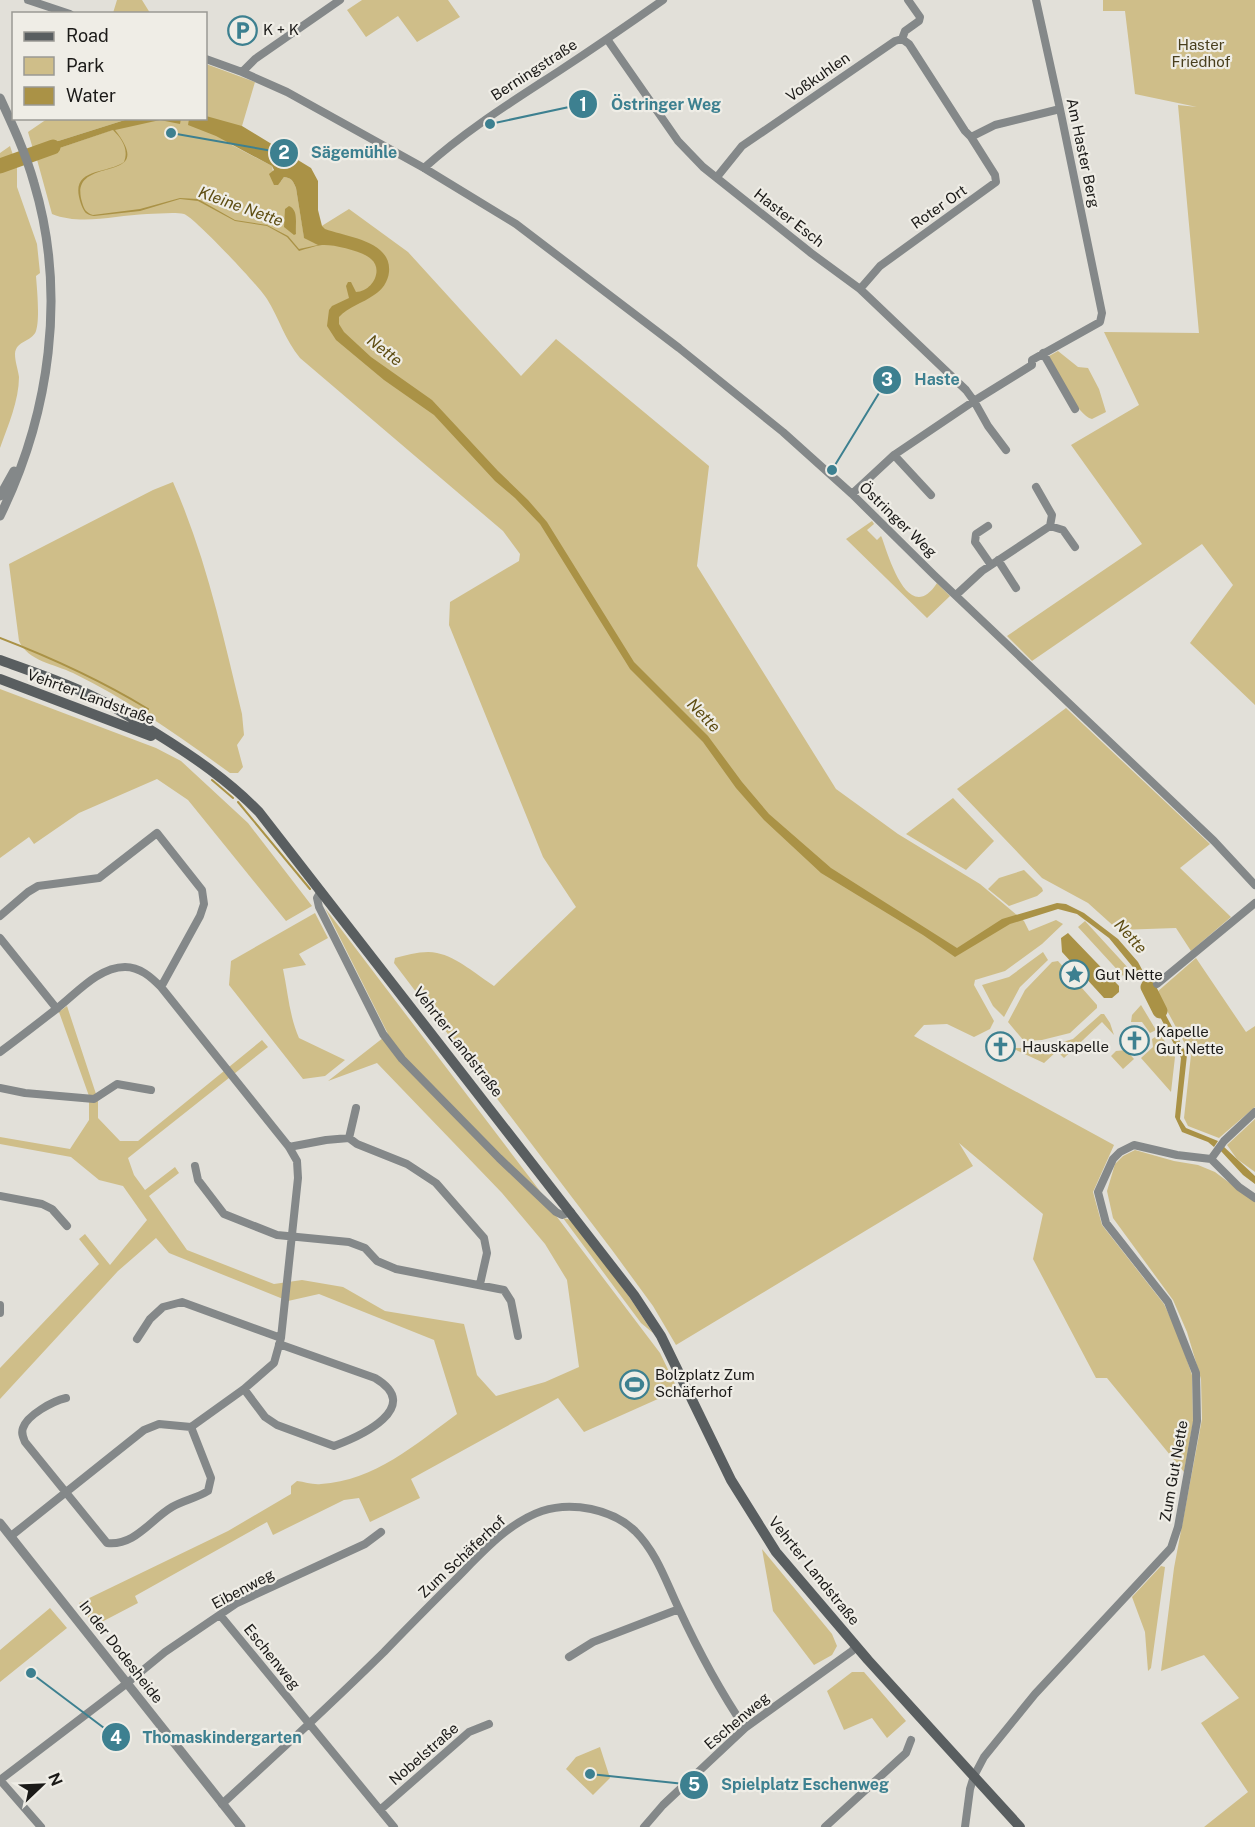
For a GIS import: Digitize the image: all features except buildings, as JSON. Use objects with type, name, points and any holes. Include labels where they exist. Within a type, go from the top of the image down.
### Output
[{"type":"main road","name":"Vehrter Landstraße","points":[[0,660],[97,699],[191,755],[241,793],[259,812],[634,1294],[661,1336],[731,1480],[764,1535],[856,1646],[1020,1827]]},
{"type":"main road","name":"Vehrter Landstraße","points":[[0,679],[171,743]]},
{"type":"street","points":[[28,0],[64,12]]},
{"type":"street","points":[[242,72],[255,60],[340,0]]},
{"type":"street","name":"Berningstraße","points":[[424,168],[510,101],[663,0]]},
{"type":"street","name":"Voßkuhlen","points":[[717,177],[742,146],[895,41],[902,39],[905,31],[919,21],[920,17],[908,0]]},
{"type":"street","name":"Am Haster Berg","points":[[1035,0],[1102,313],[1100,322],[1043,354]]},
{"type":"street","name":"Haster Esch","points":[[606,39],[678,141],[703,167],[860,289],[974,401],[988,426],[1006,450]]},
{"type":"street","name":"Roter Ort","points":[[860,289],[880,266],[996,182],[995,175],[971,137],[965,132],[909,44],[902,39]]},
{"type":"street","name":"Östringer Weg","points":[[207,59],[242,72],[318,108],[424,168],[516,224],[679,348],[783,432],[852,494],[1214,841],[1255,885]]},
{"type":"street","points":[[0,98],[23,150],[39,202],[47,242],[52,313],[42,395],[17,478],[0,516]]},
{"type":"street","points":[[971,137],[995,124],[1060,109]]},
{"type":"street","points":[[852,494],[894,455],[1032,365],[1032,360],[1043,354],[1075,408]]},
{"type":"street","points":[[0,496],[28,446]]},
{"type":"street","points":[[894,455],[931,495]]},
{"type":"street","points":[[956,595],[994,563],[1050,526],[1052,515],[1036,487]]},
{"type":"street","points":[[988,526],[976,534],[975,542],[1016,588]]},
{"type":"street","points":[[1050,526],[1062,530],[1075,547]]},
{"type":"street","points":[[0,916],[38,886],[99,878],[157,833],[202,890],[204,904],[200,916],[160,987]]},
{"type":"street","points":[[321,891],[317,898],[319,907],[384,1034],[402,1059],[556,1212],[562,1215],[571,1212]]},
{"type":"street","points":[[1157,984],[1255,903]]},
{"type":"street","points":[[0,938],[57,1009]]},
{"type":"street","points":[[0,1052],[95,978],[113,968],[127,967],[137,970],[149,976],[160,987],[289,1147],[297,1161],[298,1178],[280,1341],[274,1363],[244,1389],[191,1426],[159,1424],[144,1430],[11,1536]]},
{"type":"street","points":[[0,1088],[94,1100],[117,1084],[150,1090]]},
{"type":"street","points":[[349,1138],[356,1108]]},
{"type":"street","points":[[1255,1112],[1229,1136],[1213,1156],[1239,1187],[1255,1198]]},
{"type":"street","points":[[289,1147],[349,1138],[357,1144],[407,1164],[436,1183],[483,1238],[487,1253],[480,1284]]},
{"type":"street","name":"Zum Gut Nette","points":[[965,1827],[970,1789],[984,1757],[1035,1694],[1171,1548],[1179,1527],[1197,1421],[1196,1373],[1168,1302],[1106,1223],[1098,1192],[1113,1158],[1134,1144],[1177,1155],[1213,1156]]},
{"type":"street","points":[[195,1166],[198,1180],[224,1214],[277,1235],[349,1242],[364,1248],[377,1261],[396,1269],[504,1290],[511,1301],[518,1336]]},
{"type":"street","points":[[0,1196],[42,1204],[52,1209],[67,1226]]},
{"type":"street","points":[[137,1339],[150,1319],[163,1307],[182,1302],[375,1378],[386,1384],[392,1395],[393,1403],[389,1415],[358,1437],[334,1446],[277,1425],[265,1417],[244,1389]]},
{"type":"street","points":[[0,1305],[0,1313]]},
{"type":"street","points":[[66,1398],[54,1401],[28,1420],[23,1426],[22,1433],[25,1442],[107,1543],[118,1544],[129,1540],[174,1506],[208,1491],[211,1478],[191,1426]]},
{"type":"street","name":"Zum Schäferhof","points":[[222,1804],[310,1725],[508,1530],[542,1511],[576,1507],[608,1514],[634,1530],[648,1546],[659,1564],[679,1609],[730,1706],[745,1728]]},
{"type":"street","name":"In der Dodesheide","points":[[0,1523],[241,1827]]},
{"type":"street","name":"Eibenweg","points":[[0,1780],[165,1652],[237,1603],[365,1544],[381,1532]]},
{"type":"street","points":[[569,1657],[593,1642],[679,1609]]},
{"type":"street","name":"Eschenweg","points":[[220,1615],[394,1827]]},
{"type":"street","name":"Eschenweg","points":[[644,1827],[663,1805],[745,1728],[852,1652],[856,1646]]},
{"type":"street","name":"Nobelstraße","points":[[380,1810],[470,1732],[489,1724]]},
{"type":"street","points":[[825,1827],[906,1753],[911,1740]]},
{"type":"street","points":[[0,1780],[41,1827]]},
{"type":"green space","points":[[117,0],[142,0],[149,12],[113,12]]},
{"type":"green space","points":[[362,0],[448,0],[460,17],[417,42],[398,16],[366,37],[347,10]]},
{"type":"green space","name":"Haster Friedhof","points":[[1103,0],[1255,0],[1255,705],[1190,643],[1233,585],[1202,544],[1032,661],[1007,636],[1142,544],[1071,445],[1139,405],[1104,332],[1199,333],[1178,105],[1197,107],[1135,94],[1125,11],[1103,11]]},
{"type":"green space","points":[[207,64],[255,82],[242,126],[228,143],[272,166],[273,172],[281,181],[284,177],[292,180],[296,188],[304,237],[349,209],[408,252],[521,376],[556,339],[709,466],[697,566],[836,789],[898,834],[980,884],[1024,921],[1029,931],[1056,920],[1063,924],[1042,944],[1005,971],[975,980],[974,985],[994,1021],[990,1029],[974,1037],[947,1024],[924,1025],[914,1036],[1114,1145],[1093,1192],[1102,1225],[1164,1304],[1178,1334],[1192,1375],[1193,1422],[1184,1472],[1107,1378],[1096,1378],[1033,1259],[1043,1214],[959,1143],[973,1166],[676,1345],[653,1306],[612,1250],[394,963],[395,958],[421,952],[437,953],[459,962],[494,986],[576,907],[543,857],[449,625],[450,602],[519,561],[520,554],[503,531],[300,358],[262,292],[190,218],[184,214],[171,213],[87,220],[52,214],[36,156],[121,127],[153,121],[207,120]]},
{"type":"green space","points":[[46,120],[125,120],[33,149],[28,132]]},
{"type":"green space","points":[[10,146],[17,167],[17,187],[37,244],[40,273],[36,276],[38,312],[36,331],[16,349],[15,357],[19,377],[17,395],[0,448],[0,153]]},
{"type":"green space","points":[[1058,351],[1078,367],[1088,368],[1099,389],[1106,412],[1092,419],[1080,410],[1049,356]]},
{"type":"green space","points":[[173,482],[204,568],[221,626],[242,714],[244,735],[237,745],[243,767],[238,773],[230,773],[114,695],[73,673],[35,658],[23,648],[19,641],[9,564]]},
{"type":"green space","points":[[872,521],[874,524],[867,530],[877,540],[881,536],[895,572],[909,593],[918,597],[927,594],[937,583],[950,596],[927,618],[846,539]]},
{"type":"green space","points":[[0,689],[156,748],[181,761],[248,823],[312,906],[286,921],[188,800],[157,779],[79,813],[34,844],[29,837],[0,858]]},
{"type":"green space","points":[[1066,708],[1210,844],[1180,868],[1231,917],[1191,951],[1176,928],[1118,930],[1088,903],[1042,878],[957,789]]},
{"type":"green space","points":[[953,798],[994,841],[966,870],[906,834]]},
{"type":"green space","points":[[1024,870],[1042,888],[1043,891],[1037,896],[1009,906],[988,889],[999,878]]},
{"type":"green space","points":[[325,908],[660,1353],[678,1390],[584,1432],[558,1398],[411,1479],[420,1498],[370,1522],[359,1498],[344,1500],[273,1535],[267,1522],[135,1596],[138,1603],[94,1626],[79,1603],[228,1531],[291,1494],[291,1486],[297,1481],[318,1484],[340,1481],[377,1468],[410,1449],[457,1414],[434,1340],[319,1294],[288,1301],[169,1253],[156,1238],[118,1271],[0,1399],[0,1368],[99,1264],[79,1239],[85,1234],[110,1265],[147,1220],[123,1186],[99,1180],[71,1157],[0,1144],[0,1137],[70,1149],[89,1120],[89,1096],[59,1012],[67,1006],[98,1100],[98,1118],[120,1141],[138,1141],[262,1040],[268,1047],[128,1158],[134,1175],[145,1190],[175,1167],[179,1173],[149,1196],[187,1250],[274,1284],[302,1280],[343,1287],[385,1311],[464,1324],[477,1375],[496,1396],[545,1382],[579,1367],[567,1280],[545,1244],[502,1193],[377,1063],[328,1081],[388,1034]]},
{"type":"green space","points":[[315,913],[328,938],[299,954],[306,965],[283,969],[291,1012],[299,1038],[345,1060],[325,1076],[303,1079],[229,985],[231,961]]},
{"type":"green space","points":[[1085,921],[1130,970],[1123,976],[1078,927]]},
{"type":"green space","points":[[1043,952],[1048,960],[1020,987],[1004,1017],[993,1006],[982,985],[1009,977]]},
{"type":"green space","points":[[1196,958],[1246,1032],[1255,1026],[1255,1107],[1219,1138],[1188,1126],[1184,1118],[1191,1055],[1157,992]]},
{"type":"green space","points":[[1058,961],[1097,1005],[1097,1008],[1070,1033],[1042,1040],[1024,1041],[1008,1022],[1025,990],[1052,962]]},
{"type":"green space","points":[[1141,1005],[1156,1030],[1150,1033],[1142,1022],[1131,1022],[1132,1015]]},
{"type":"green space","points":[[1101,1014],[1104,1014],[1110,1023],[1114,1035],[1102,1022],[1064,1058],[1057,1051],[1044,1063],[1012,1048],[1042,1048],[1073,1039]]},
{"type":"green space","points":[[1160,1034],[1175,1057],[1171,1092],[1141,1058],[1153,1047],[1152,1039]]},
{"type":"green space","points":[[1126,1050],[1134,1059],[1123,1069],[1111,1056],[1116,1051]]},
{"type":"green space","points":[[1255,1119],[1255,1172],[1237,1159],[1227,1145]]},
{"type":"green space","points":[[1135,1150],[1198,1165],[1215,1172],[1255,1202],[1255,1827],[1204,1827],[1248,1792],[1201,1723],[1239,1698],[1204,1655],[1161,1671],[1174,1568],[1202,1419],[1201,1379],[1187,1332],[1173,1300],[1113,1218],[1107,1191],[1115,1164],[1123,1156]]},
{"type":"green space","points":[[563,1218],[572,1220],[653,1333],[641,1323]]},
{"type":"green space","points":[[762,1549],[832,1634],[837,1646],[832,1655],[814,1665],[773,1611]]},
{"type":"green space","points":[[1161,1566],[1165,1567],[1151,1668],[1148,1671],[1145,1632],[1132,1597]]},
{"type":"green space","points":[[50,1608],[67,1628],[0,1682],[0,1650]]},
{"type":"green space","points":[[852,1672],[864,1672],[906,1721],[887,1738],[872,1718],[844,1730],[827,1691]]},
{"type":"green space","points":[[600,1747],[610,1778],[593,1795],[566,1769],[576,1757]]},
{"type":"water","points":[[207,116],[242,126],[311,168],[318,181],[318,210],[322,226],[376,247],[388,262],[389,272],[382,288],[339,317],[339,324],[344,332],[371,357],[432,400],[528,500],[547,522],[634,662],[708,736],[769,814],[831,868],[957,948],[1002,919],[1057,903],[1066,904],[1084,913],[1118,939],[1138,962],[1147,979],[1142,982],[1109,938],[1077,914],[1058,909],[1010,924],[955,957],[821,873],[764,820],[736,788],[703,742],[630,669],[540,524],[495,481],[434,415],[384,380],[336,340],[327,326],[329,310],[332,306],[349,298],[346,286],[348,282],[351,282],[356,292],[362,291],[371,284],[376,269],[371,259],[355,251],[327,245],[299,251],[287,237],[267,226],[235,221],[198,201],[180,199],[140,211],[94,216],[87,214],[81,204],[78,192],[80,184],[90,174],[122,163],[120,165],[98,172],[87,178],[81,187],[82,202],[89,213],[93,215],[140,209],[180,198],[198,199],[235,220],[267,225],[288,236],[299,249],[318,245],[304,238],[296,188],[292,180],[284,177],[278,185],[274,185],[269,174],[274,170],[272,166],[216,136],[188,125],[189,120],[207,120]]},
{"type":"water","points":[[125,120],[160,120],[115,130],[121,139],[113,130],[36,156],[33,149]]},
{"type":"water","points":[[160,120],[181,120],[180,124]]},
{"type":"water","points":[[289,206],[295,214],[296,234],[294,235],[284,227],[285,209]]},
{"type":"water","points":[[1068,933],[1119,986],[1119,992],[1112,998],[1104,998],[1062,952],[1061,938]]},
{"type":"water","points":[[1153,991],[1187,1055],[1180,1119],[1186,1128],[1218,1141],[1214,1147],[1208,1142],[1182,1132],[1175,1117],[1181,1058],[1149,995]]},
{"type":"water","points":[[1223,1146],[1255,1176],[1255,1184],[1243,1175],[1220,1150]]},
{"type":"waterway","name":"Nette","points":[[0,166],[53,147]]},
{"type":"waterway","points":[[0,638],[76,670],[148,709]]},
{"type":"waterway","points":[[212,780],[233,798]]},
{"type":"waterway","points":[[238,802],[310,889]]},
{"type":"waterway","name":"Nette","points":[[1148,987],[1160,1011]]},
{"type":"place","name":"K + K","points":[[242,30]]},
{"type":"place","name":"Östringer Weg","points":[[490,124]]},
{"type":"place","name":"Sägemühle","points":[[171,133]]},
{"type":"place","name":"Haste","points":[[832,470]]},
{"type":"place","name":"Gut Nette","points":[[1074,975]]},
{"type":"place","name":"Kapelle Gut Nette","points":[[1135,1041]]},
{"type":"place","name":"Hauskapelle","points":[[1001,1047]]},
{"type":"place","name":"Bolzplatz Zum Schäferhof","points":[[634,1384]]},
{"type":"place","name":"Thomaskindergarten","points":[[31,1673]]},
{"type":"place","name":"Spielplatz Eschenweg","points":[[590,1774]]},
{"type":"water label","name":"Kleine Nette","points":[[241,206]]}]
